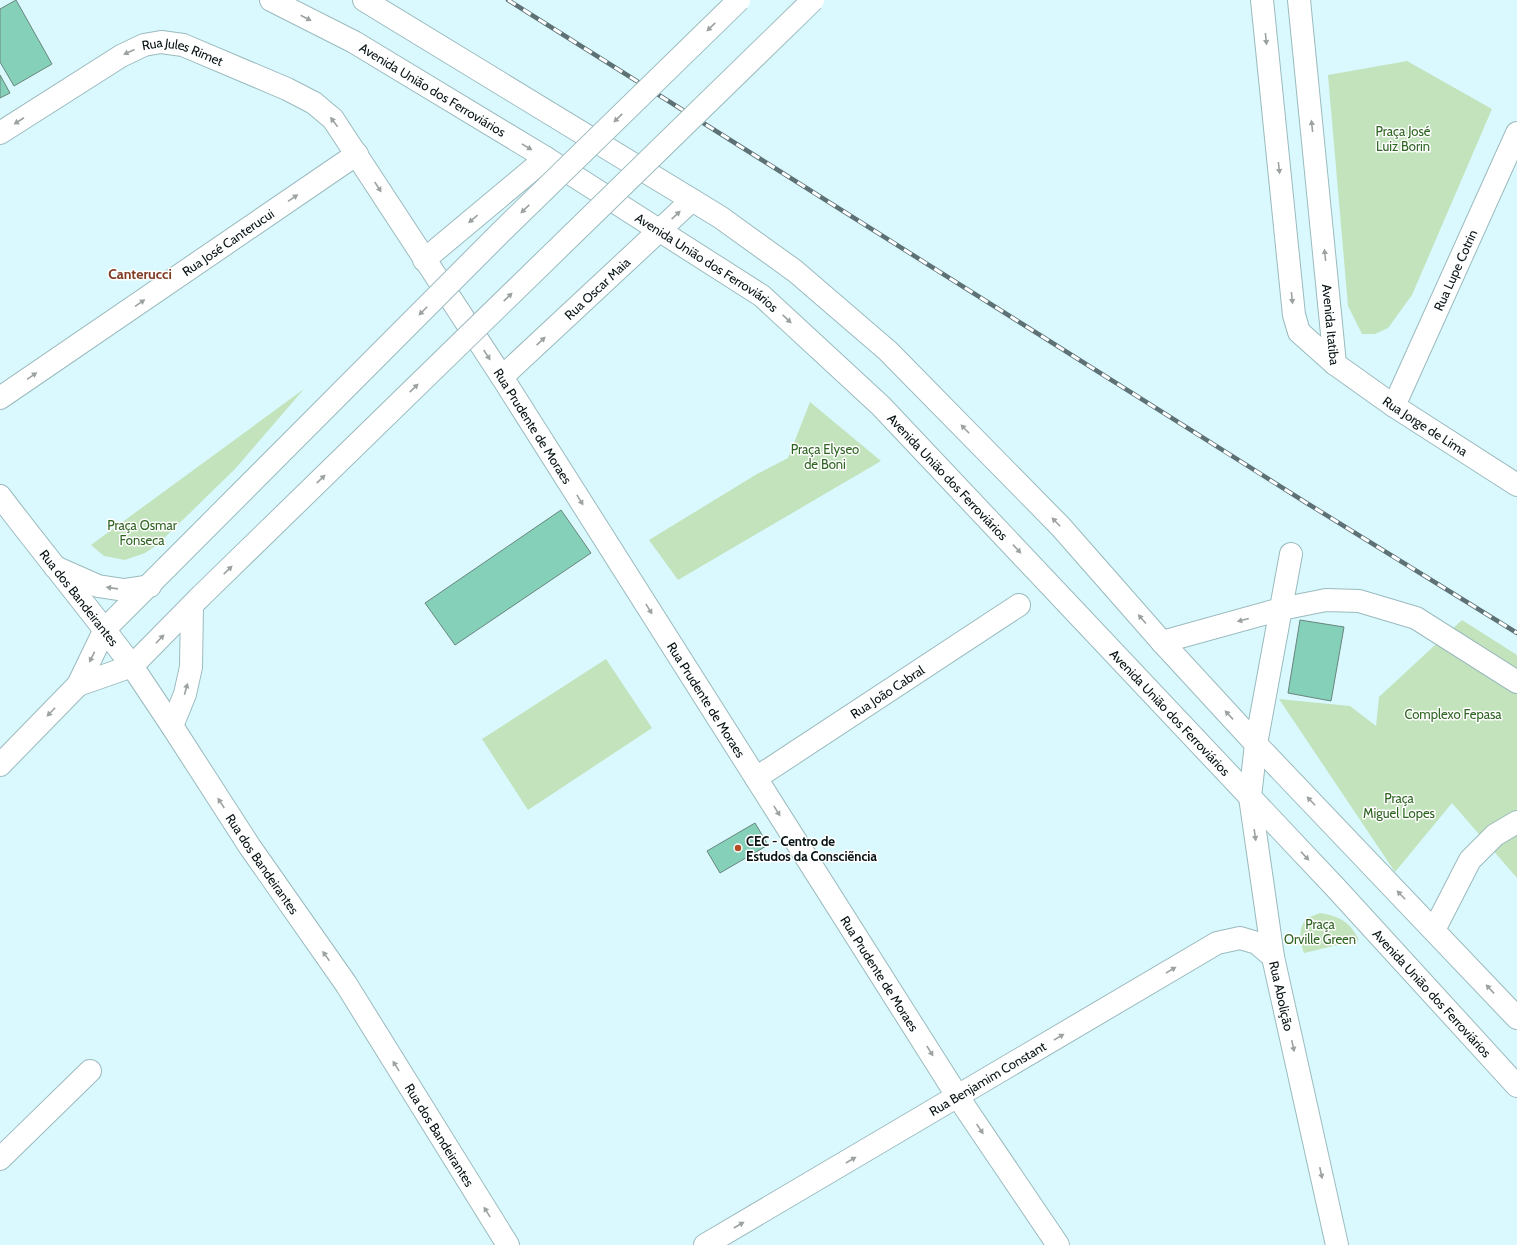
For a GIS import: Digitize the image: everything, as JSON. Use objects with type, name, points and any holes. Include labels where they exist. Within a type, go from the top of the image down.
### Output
[{"type":"main road","name":"Avenida União dos Ferroviários","points":[[271,0],[354,42],[546,158],[762,296],[881,406],[1336,888],[1517,1086]]},
{"type":"main road","points":[[364,0],[720,217],[795,271],[888,351],[1061,527],[1162,642],[1256,744],[1517,1018]]},
{"type":"main road","points":[[0,765],[78,685],[105,629],[150,586],[167,567],[501,232],[739,0]]},
{"type":"main road","points":[[78,685],[132,666],[196,601],[814,0]]},
{"type":"main road","name":"Avenida Itatiba","points":[[1262,0],[1294,315],[1299,332],[1336,364]]},
{"type":"main road","name":"Avenida Itatiba","points":[[1299,0],[1336,364]]},
{"type":"main road","name":"Rua Jules Rimet","points":[[0,133],[121,56],[144,45],[161,42],[183,45],[287,89],[314,103],[332,119],[357,154]]},
{"type":"main road","name":"Rua Lupe Cotrin","points":[[1394,406],[1517,133]]},
{"type":"main road","name":"Rua Prudente de Moraes","points":[[357,154],[424,260],[502,377],[958,1097],[1058,1245]]},
{"type":"main road","name":"Rua José Canterucui","points":[[0,398],[357,154]]},
{"type":"main road","points":[[424,260],[546,158]]},
{"type":"main road","name":"Rua Oscar Maia","points":[[502,377],[692,200]]},
{"type":"main road","name":"Rua Jorge de Lima","points":[[1336,364],[1394,406],[1517,485]]},
{"type":"main road","name":"Rua dos Bandeirantes","points":[[0,496],[32,539],[105,629],[132,666],[250,847],[346,984],[508,1245]]},
{"type":"main road","name":"Rua Abolição","points":[[1291,554],[1256,744],[1250,797],[1273,957],[1337,1245]]},
{"type":"main road","points":[[55,567],[98,586],[124,590],[150,586]]},
{"type":"main road","points":[[1162,642],[1281,610],[1326,600],[1359,601],[1416,618],[1517,682]]},
{"type":"main road","points":[[172,726],[184,694],[191,667],[196,601]]},
{"type":"main road","name":"Rua João Cabral","points":[[756,778],[1019,605]]},
{"type":"main road","points":[[1434,930],[1470,860],[1495,835],[1517,822]]},
{"type":"main road","name":"Rua Benjamim Constant","points":[[705,1245],[1217,943],[1240,938],[1257,943],[1273,957]]},
{"type":"main road","points":[[0,1159],[90,1070]]},
{"type":"green space","name":"Praça José Luiz Borin","points":[[1407,61],[1492,109],[1412,295],[1388,328],[1375,334],[1362,334],[1348,306],[1328,75]]},
{"type":"green space","name":"Praça Osmar Fonseca","points":[[304,389],[235,469],[157,545],[145,553],[125,560],[104,556],[91,545]]},
{"type":"green space","name":"Praça Elyseo de Boni","points":[[810,402],[881,461],[678,580],[649,540],[757,474],[788,458]]},
{"type":"green space","name":"Complexo Fepasa","points":[[1462,620],[1517,655],[1517,878],[1452,803],[1395,872],[1279,699],[1350,706],[1376,726],[1379,697]]},
{"type":"green space","points":[[606,659],[652,728],[528,810],[482,739]]},
{"type":"green space","name":"Praça Orville Green","points":[[1320,913],[1334,916],[1344,921],[1352,928],[1359,940],[1304,953],[1300,935],[1302,925],[1308,918]]},
{"type":"building","points":[[16,0],[52,64],[14,86],[0,62],[0,9]]},
{"type":"building","points":[[0,75],[10,93],[0,98]]},
{"type":"building","points":[[561,510],[591,553],[455,645],[425,603]]},
{"type":"building","points":[[1300,620],[1344,627],[1331,701],[1288,693]]},
{"type":"building","name":"CEC - Centro de Estudos da Consciẽncia","points":[[755,823],[768,845],[720,873],[707,851]]},
{"type":"railway","points":[[508,0],[1305,502],[1517,633]]},
{"type":"place","name":"CEC - Centro de Estudos da Consciẽncia","points":[[738,848]]},
{"type":"district","name":"Canterucci","points":[[140,274]]},
{"type":"park label","name":"Praça Miguel Lopes","points":[[1399,806]]}]
